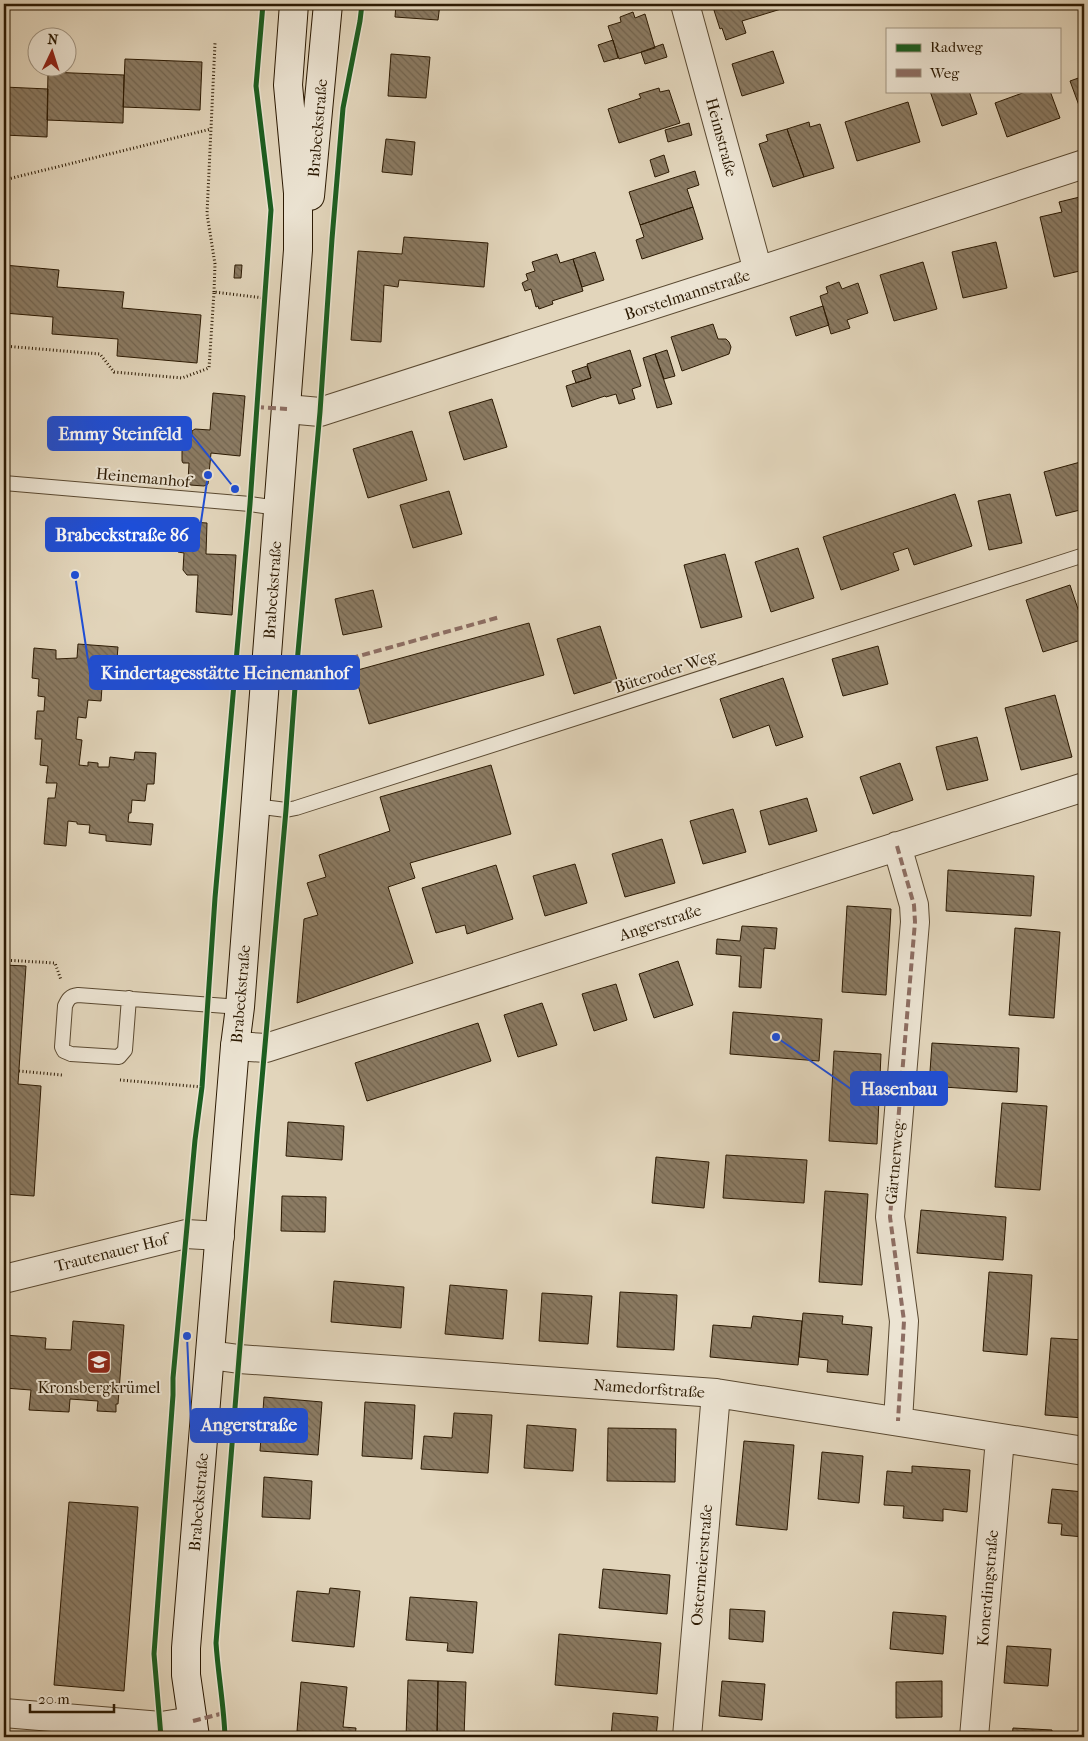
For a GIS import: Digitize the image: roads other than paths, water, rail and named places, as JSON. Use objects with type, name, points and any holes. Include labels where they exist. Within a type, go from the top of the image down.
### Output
[{"type":"street","name":"Brabeckstraße","points":[[194,1729],[186,1675],[186,1648],[234,1046],[240,1007],[298,250],[298,193],[288,85],[294,4]]},
{"type":"street","name":"Brabeckstraße","points":[[298,250],[311,194],[328,4]]},
{"type":"street","name":"Heimstraße","points":[[685,4],[758,271]]},
{"type":"street","name":"Borstelmannstraße","points":[[287,409],[320,412],[1084,164]]},
{"type":"street","name":"Angerstraße","points":[[234,1046],[266,1048],[1084,787]]},
{"type":"street","name":"Gärtnerweg","points":[[897,846],[914,905],[916,922],[890,1217],[904,1321],[898,1421]]},
{"type":"street","name":"Trautenauer Hof","points":[[4,1279],[186,1234],[220,1236]]},
{"type":"street","name":"Namedorfstraße","points":[[210,1355],[716,1393],[1084,1452]]},
{"type":"street","name":"Ostermeierstraße","points":[[687,1737],[716,1393]]},
{"type":"street","name":"Konerdingstraße","points":[[974,1737],[1000,1439]]},
{"type":"street","points":[[4,1713],[194,1729]]},
{"type":"lane","name":"Heinemanhof","points":[[4,483],[278,508]]},
{"type":"lane","name":"Büteroder Weg","points":[[255,806],[286,810],[296,808],[1084,555]]},
{"type":"lane","points":[[129,998],[126,1050],[119,1057],[70,1054],[64,1051],[62,1047],[65,1006],[67,1000],[72,996],[129,998],[240,1007]]},
{"type":"place","name":"Brabeckstraße 86","points":[[208,475]]},
{"type":"place","name":"Emmy Steinfeld","points":[[235,489]]},
{"type":"place","name":"Kindertagesstätte Heinemanhof","points":[[75,575]]},
{"type":"place","name":"Hasenbau","points":[[776,1037]]},
{"type":"place","name":"Angerstraße","points":[[187,1336]]},
{"type":"place","name":"Kronsbergkrümel","points":[[99,1362]]}]
